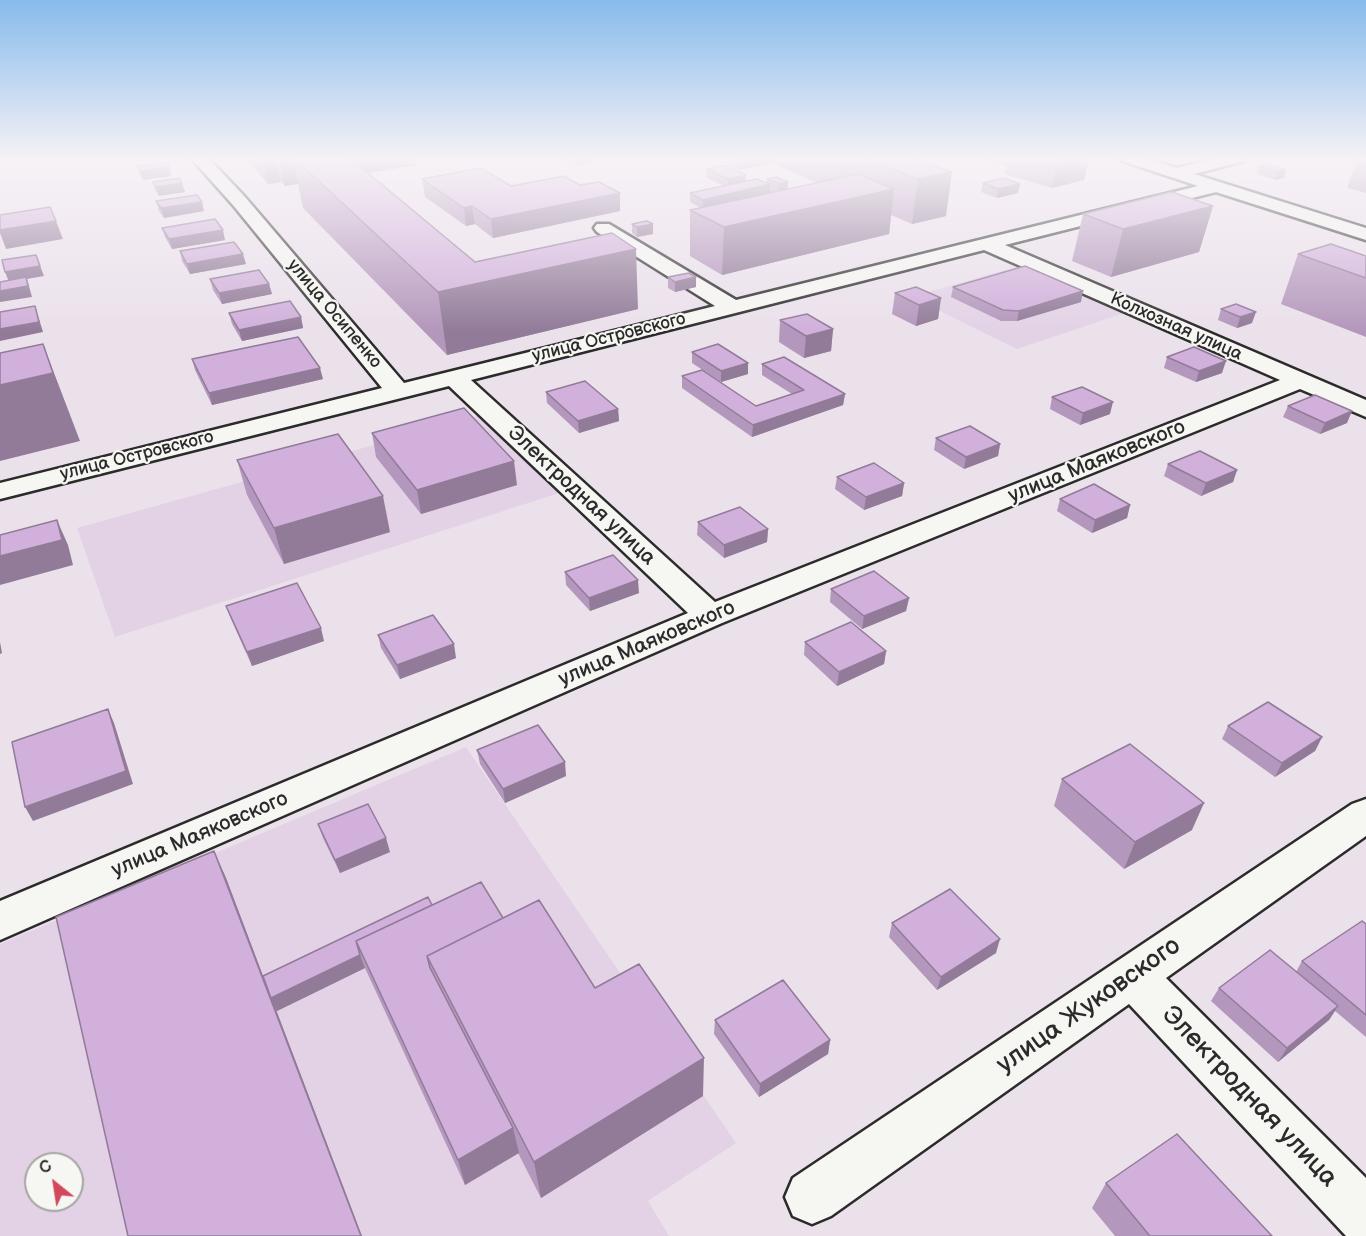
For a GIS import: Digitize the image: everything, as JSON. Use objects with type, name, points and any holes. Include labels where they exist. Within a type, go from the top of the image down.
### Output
[{"type":"street","name":"улица Осипенко","points":[[252,216],[398,390]]},
{"type":"street","name":"улица Островского","points":[[0,491],[1099,216]]},
{"type":"street","points":[[1310,216],[1366,234]]},
{"type":"street","points":[[603,228],[732,308]]},
{"type":"street","name":"Колхозная улица","points":[[986,244],[1366,409]]},
{"type":"street","name":"Электродная улица","points":[[452,376],[710,616]]},
{"type":"street","name":"улица Маяковского","points":[[0,921],[710,616],[1299,381]]},
{"type":"street","name":"улица Жуковского","points":[[812,1197],[1366,815]]},
{"type":"street","name":"Электродная улица","points":[[1133,976],[1366,1217]]},
{"type":"shaded area","points":[[1015,267],[1124,313],[1017,349],[911,297]]},
{"type":"shaded area","points":[[481,415],[559,493],[115,637],[77,528]]},
{"type":"shaded area","points":[[466,747],[736,1143],[648,1201],[669,1236],[0,1236],[0,944]]},
{"type":"building","points":[[0,216],[54,216],[56,221],[0,230]]},
{"type":"building","points":[[356,216],[419,216],[475,262],[612,233],[636,249],[438,292]]},
{"type":"building","points":[[486,216],[507,216],[491,219]]},
{"type":"building","points":[[701,216],[775,216],[724,227]]},
{"type":"building","points":[[1087,216],[1175,216],[1123,229]]},
{"type":"building","points":[[215,219],[223,230],[169,239],[162,228]]},
{"type":"building","points":[[647,221],[653,224],[637,227],[632,224]]},
{"type":"building","points":[[234,242],[243,254],[187,264],[180,251]]},
{"type":"building","points":[[1331,244],[1366,256],[1366,278],[1298,254]]},
{"type":"building","points":[[36,255],[40,266],[5,272],[2,260]]},
{"type":"building","points":[[1025,266],[1083,291],[1019,311],[1003,310],[953,287]]},
{"type":"building","points":[[259,270],[269,284],[219,293],[210,279]]},
{"type":"building","points":[[689,273],[696,277],[675,282],[668,277]]},
{"type":"building","points":[[26,277],[28,286],[0,291],[0,282]]},
{"type":"building","points":[[916,287],[941,298],[919,305],[895,293]]},
{"type":"building","points":[[290,301],[301,317],[239,330],[229,313]]},
{"type":"building","points":[[1236,304],[1256,312],[1240,317],[1221,309]]},
{"type":"building","points":[[35,306],[39,322],[0,329],[0,312]]},
{"type":"building","points":[[807,314],[833,329],[806,336],[780,320]]},
{"type":"building","points":[[298,337],[320,368],[209,393],[192,359]]},
{"type":"building","points":[[43,344],[53,373],[0,385],[0,353]]},
{"type":"building","points":[[718,344],[748,363],[721,371],[692,352]]},
{"type":"building","points":[[1194,347],[1226,361],[1199,371],[1167,357]]},
{"type":"building","points":[[784,357],[845,394],[753,425],[682,376],[702,370],[756,406],[804,390],[762,364]]},
{"type":"building","points":[[585,381],[618,409],[578,421],[546,392]]},
{"type":"building","points":[[1082,387],[1113,402],[1083,413],[1052,397]]},
{"type":"building","points":[[1315,395],[1352,411],[1325,423],[1288,406]]},
{"type":"building","points":[[464,408],[514,461],[417,490],[372,433]]},
{"type":"building","points":[[970,426],[1000,444],[966,457],[936,438]]},
{"type":"building","points":[[338,434],[383,496],[274,528],[237,460]]},
{"type":"building","points":[[1200,451],[1237,470],[1206,483],[1168,464]]},
{"type":"building","points":[[874,463],[904,483],[866,497],[837,477]]},
{"type":"building","points":[[1094,484],[1130,505],[1095,520],[1060,499]]},
{"type":"building","points":[[740,507],[768,529],[724,545],[698,522]]},
{"type":"building","points":[[57,520],[62,540],[0,556],[0,535]]},
{"type":"building","points":[[613,555],[638,580],[589,598],[565,572]]},
{"type":"building","points":[[874,571],[909,598],[864,616],[831,589]]},
{"type":"building","points":[[297,583],[321,628],[247,652],[226,606]]},
{"type":"building","points":[[433,615],[454,644],[397,665],[378,635]]},
{"type":"building","points":[[851,622],[886,651],[839,672],[805,642]]},
{"type":"building","points":[[1268,702],[1322,737],[1282,763],[1228,726]]},
{"type":"building","points":[[108,709],[126,771],[25,807],[12,742]]},
{"type":"building","points":[[538,725],[565,762],[503,789],[477,750]]},
{"type":"building","points":[[1130,744],[1204,803],[1135,842],[1062,779]]},
{"type":"building","points":[[368,804],[386,838],[335,860],[318,824]]},
{"type":"building","points":[[214,851],[361,1236],[128,1236],[56,917]]},
{"type":"building","points":[[481,882],[503,918],[427,956],[430,968],[513,1128],[458,1160],[356,941]]},
{"type":"building","points":[[950,889],[1000,939],[941,977],[892,923]]},
{"type":"building","points":[[428,897],[432,905],[356,941],[360,955],[271,998],[263,976]]},
{"type":"building","points":[[539,900],[595,988],[639,964],[704,1058],[534,1162],[427,956]]},
{"type":"building","points":[[1362,921],[1366,924],[1366,1015],[1302,961]]},
{"type":"building","points":[[1270,950],[1338,1006],[1287,1048],[1219,988]]},
{"type":"building","points":[[783,980],[830,1040],[760,1084],[715,1020]]},
{"type":"building","points":[[1177,1134],[1272,1236],[1150,1236],[1106,1183]]}]
